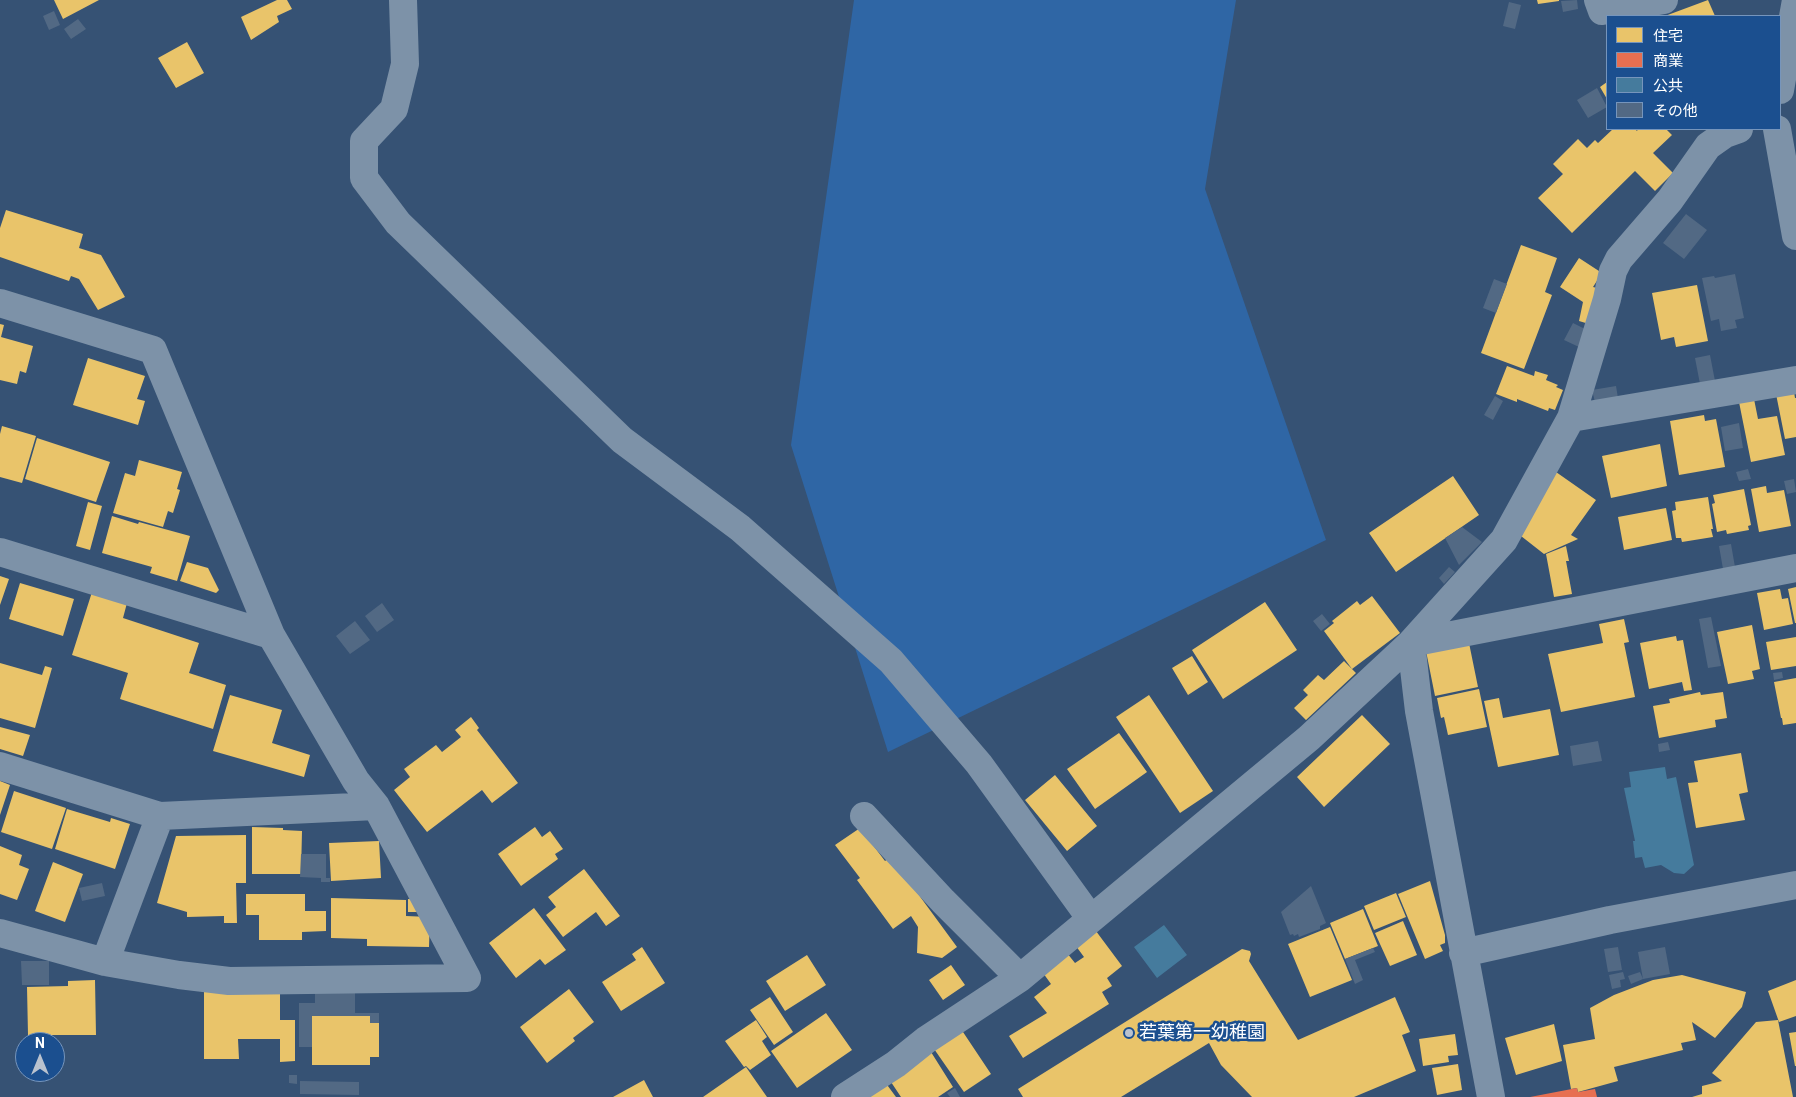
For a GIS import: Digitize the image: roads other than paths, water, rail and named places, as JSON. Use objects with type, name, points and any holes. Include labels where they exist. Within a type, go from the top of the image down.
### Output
[{"type":"street","points":[[403,0],[405,64],[394,108],[364,142],[364,178],[398,222],[622,440],[740,528],[891,661],[979,764],[1091,919]]},
{"type":"street","points":[[1598,0],[1602,11],[1664,0]]},
{"type":"street","points":[[1781,84],[1796,0]]},
{"type":"street","points":[[1781,116],[1796,116]]},
{"type":"street","points":[[845,1097],[896,1064],[926,1040],[1020,978],[1309,738],[1411,643],[1504,540],[1571,418],[1607,299],[1613,271],[1619,259],[1670,200],[1708,146],[1725,134],[1736,130]]},
{"type":"street","points":[[1777,130],[1796,236]]},
{"type":"street","points":[[0,303],[153,350],[271,635],[356,781],[376,806],[467,978],[229,981],[179,975],[105,962],[0,933]]},
{"type":"street","points":[[1571,418],[1796,380]]},
{"type":"street","points":[[0,552],[271,635]]},
{"type":"street","points":[[1411,643],[1796,568]]},
{"type":"street","points":[[1411,643],[1419,711],[1490,1097]]},
{"type":"street","points":[[0,766],[160,816],[376,806]]},
{"type":"street","points":[[105,962],[160,816]]},
{"type":"street","points":[[864,816],[943,901],[1020,978]]},
{"type":"street","points":[[1463,953],[1610,920],[1796,884]]},
{"type":"place","name":"若葉第一幼稚園","points":[[1129,1033]]}]
